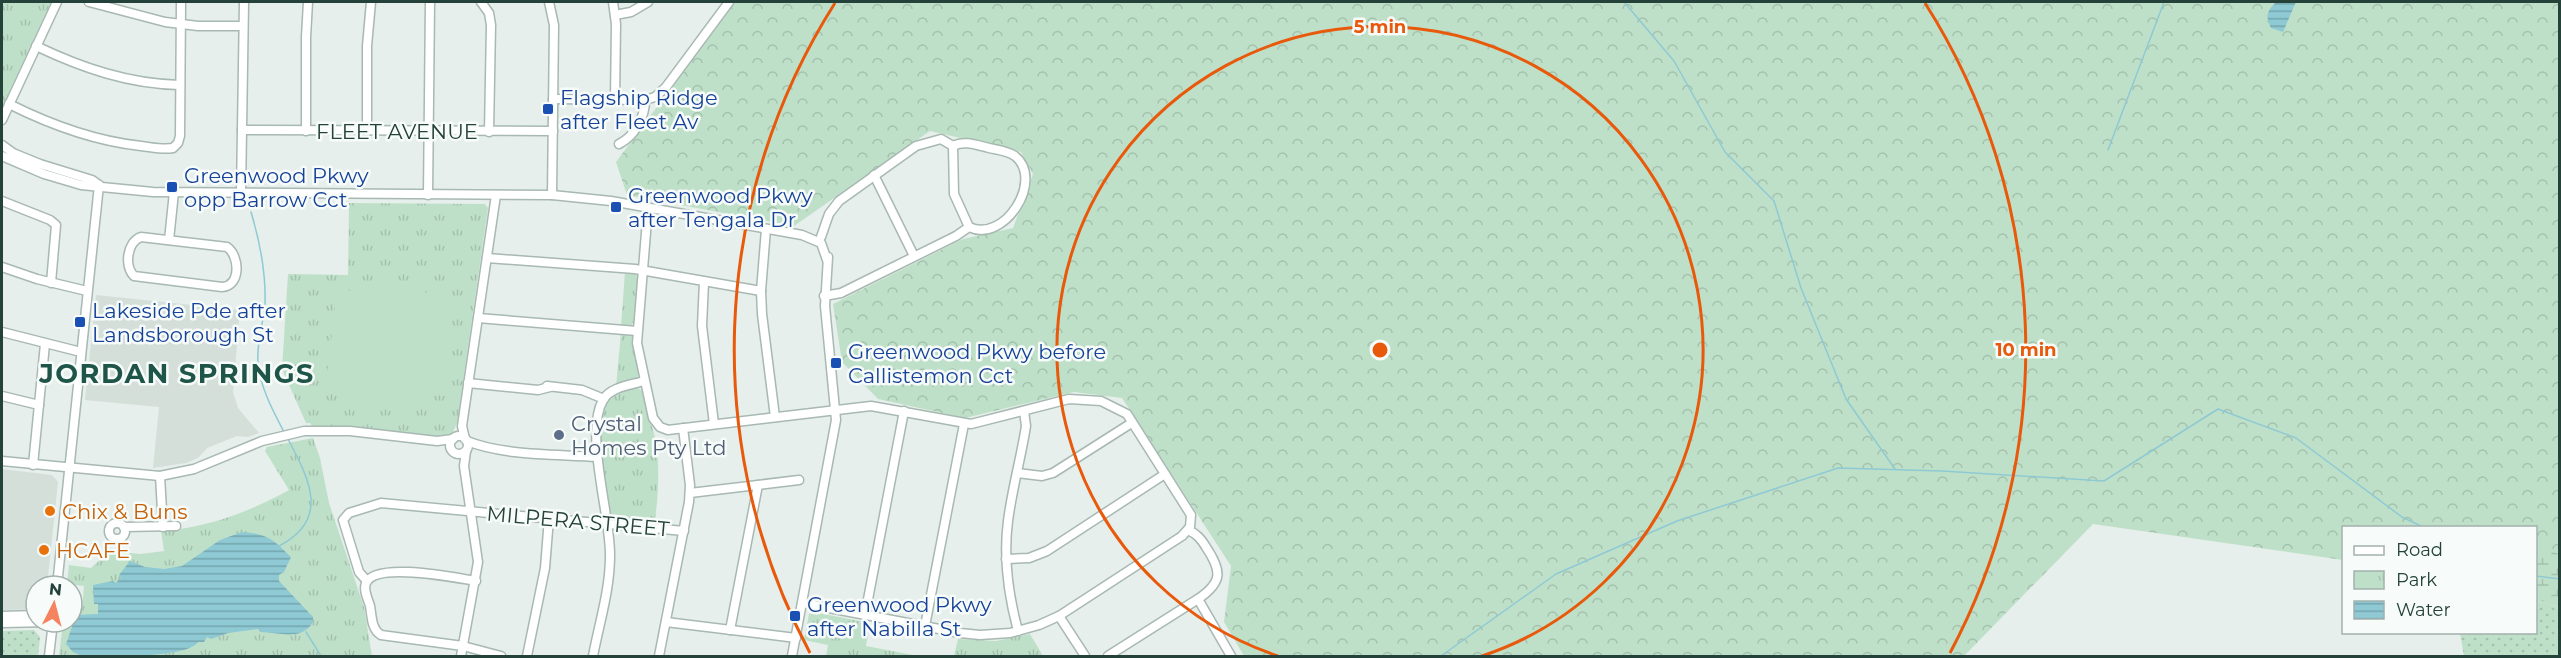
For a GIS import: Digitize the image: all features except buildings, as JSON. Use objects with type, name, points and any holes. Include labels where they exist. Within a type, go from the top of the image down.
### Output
[{"type":"street","points":[[2,120],[57,2]]},
{"type":"street","points":[[89,2],[155,20],[181,24],[243,26]]},
{"type":"street","points":[[9,104],[80,134],[117,143],[170,148],[176,146],[179,140],[181,2]]},
{"type":"street","points":[[241,193],[244,2]]},
{"type":"street","points":[[306,131],[308,2]]},
{"type":"street","points":[[367,131],[367,46],[371,2]]},
{"type":"street","points":[[428,195],[430,2]]},
{"type":"street","points":[[481,2],[489,13],[490,25],[489,132]]},
{"type":"street","points":[[549,2],[554,25],[552,195]]},
{"type":"street","points":[[613,2],[615,100]]},
{"type":"street","points":[[615,15],[631,12],[648,2]]},
{"type":"street","points":[[553,99],[645,100],[655,97],[666,87],[729,2]]},
{"type":"street","points":[[36,46],[108,74],[147,82],[180,85]]},
{"type":"street","points":[[619,144],[626,141],[643,118],[645,100]]},
{"type":"street","name":"FLEET AVENUE","points":[[242,130],[553,132]]},
{"type":"street","points":[[821,237],[833,207],[911,149],[925,142],[941,139],[952,146]]},
{"type":"street","points":[[824,296],[841,293],[969,227],[980,229],[1000,224],[1008,219],[1025,186],[1025,173],[1019,160],[1009,153],[963,142],[952,146]]},
{"type":"street","points":[[2,145],[23,157],[92,180],[99,185]]},
{"type":"street","points":[[952,146],[954,194],[969,227]]},
{"type":"street","points":[[2,156],[65,181],[90,187],[99,185],[174,192],[552,195],[597,199],[802,235],[821,243],[827,260]]},
{"type":"street","points":[[874,176],[914,256]]},
{"type":"street","points":[[58,574],[99,185]]},
{"type":"street","points":[[169,240],[174,192]]},
{"type":"street","points":[[461,657],[476,581],[478,556],[464,466],[466,445],[462,426],[496,195]]},
{"type":"street","points":[[2,201],[50,219],[56,225],[51,283]]},
{"type":"street","points":[[648,208],[637,331],[644,381],[657,425],[668,430],[871,406],[964,424],[980,423],[1077,399],[1109,403],[1127,414],[1190,512],[1191,523],[1188,530],[1059,616],[1018,631],[980,635],[803,603]]},
{"type":"street","points":[[766,229],[761,291],[775,417]]},
{"type":"street","points":[[792,657],[834,437],[837,410],[824,296],[829,247],[821,237],[808,233],[802,235]]},
{"type":"street","points":[[141,237],[169,240],[230,248],[234,256],[234,281],[229,286],[222,287],[137,278],[132,275],[128,266],[130,246],[134,240],[141,237]]},
{"type":"street","points":[[486,258],[643,270],[761,291]]},
{"type":"street","points":[[2,267],[51,283],[87,291]]},
{"type":"street","points":[[704,282],[702,326],[714,424]]},
{"type":"street","points":[[478,318],[637,331]]},
{"type":"street","points":[[2,332],[81,352]]},
{"type":"street","points":[[33,465],[45,344]]},
{"type":"street","points":[[593,657],[610,567],[607,523],[597,457],[599,419],[604,399],[617,389],[644,381]]},
{"type":"street","points":[[468,383],[524,388],[535,384],[582,390],[604,399]]},
{"type":"street","points":[[2,396],[39,405]]},
{"type":"street","points":[[865,615],[904,411]]},
{"type":"street","points":[[1018,631],[1010,594],[1006,559],[1008,520],[1026,426],[1024,411]]},
{"type":"street","points":[[1122,411],[1139,435]]},
{"type":"street","points":[[925,626],[964,424]]},
{"type":"street","points":[[1017,473],[1042,476],[1053,473],[1130,424]]},
{"type":"street","points":[[462,426],[451,443],[453,452],[464,466]]},
{"type":"street","points":[[660,657],[690,493],[683,428]]},
{"type":"street","points":[[2,461],[160,476],[194,469],[276,436],[297,432],[350,431],[437,441],[454,438],[466,445],[597,457]]},
{"type":"street","points":[[437,441],[459,454],[466,445]]},
{"type":"street","points":[[1006,559],[1029,558],[1047,551],[1165,474]]},
{"type":"street","points":[[160,476],[163,527]]},
{"type":"street","points":[[690,493],[799,480]]},
{"type":"street","points":[[730,630],[758,485]]},
{"type":"street","name":"MILPERA STREET","points":[[367,581],[359,572],[344,520],[349,513],[383,503],[684,531]]},
{"type":"street","points":[[527,657],[544,572],[549,518]]},
{"type":"street","points":[[124,527],[176,526]]},
{"type":"street","points":[[1108,657],[1214,587],[1218,571],[1215,561],[1201,539],[1188,530]]},
{"type":"street","points":[[476,581],[394,571],[375,576],[367,581],[366,592],[374,627],[378,634],[463,646],[501,657]]},
{"type":"street","points":[[1198,599],[1231,657]]},
{"type":"street","points":[[2,616],[24,615]]},
{"type":"street","points":[[1059,616],[1084,657]]},
{"type":"street","points":[[666,622],[796,638]]},
{"type":"street","points":[[2,623],[24,623]]},
{"type":"street","points":[[49,657],[51,634]]},
{"type":"shaded area","points":[[96,295],[240,310],[233,392],[238,408],[259,433],[248,437],[237,436],[207,448],[198,458],[186,463],[153,468],[159,407],[85,400]]},
{"type":"shaded area","points":[[2,469],[52,475],[58,482],[48,574],[24,574],[24,609],[2,610]]},
{"type":"green space","points":[[2,2],[51,2],[2,107]]},
{"type":"green space","points":[[735,2],[2559,2],[2559,607],[2537,601],[2537,526],[2342,526],[2342,560],[2093,524],[1964,656],[1244,656],[1224,622],[1231,566],[1122,398],[1074,392],[965,418],[878,399],[842,362],[833,304],[963,239],[1013,228],[1033,174],[1021,152],[930,131],[794,226],[627,195],[616,162]]},
{"type":"green space","points":[[349,203],[485,204],[488,208],[457,423],[451,436],[350,426],[312,426],[306,423],[282,369],[288,274],[348,275]]},
{"type":"green space","points":[[625,272],[634,272],[638,278],[635,322],[630,326],[621,326]]},
{"type":"green space","points":[[395,279],[416,285],[435,300],[454,302],[443,396],[429,394],[408,406],[383,409],[361,402],[342,385],[326,383],[337,289],[354,291],[373,281]]},
{"type":"green space","points":[[621,333],[631,334],[634,337],[639,374],[636,379],[616,386]]},
{"type":"green space","points":[[638,388],[642,391],[657,449],[658,488],[654,524],[611,518],[603,478],[601,427],[606,404],[616,394]]},
{"type":"green space","points":[[313,438],[320,458],[329,503],[364,607],[372,656],[59,656],[62,634],[84,634],[84,574],[68,574],[69,565],[91,568],[110,551],[141,554],[164,551],[161,531],[211,523],[227,518],[289,490],[265,451],[267,447]]},
{"type":"green space","points":[[2537,545],[2559,554],[2559,605],[2537,600]]},
{"type":"green space","points":[[2537,601],[2559,607],[2559,656],[2464,656],[2460,634],[2537,634]]},
{"type":"green space","points":[[813,612],[870,623],[866,646],[918,656],[826,656],[828,645],[804,640],[809,614]]},
{"type":"green space","points":[[24,630],[24,634],[37,634],[40,637],[38,656],[2,656],[2,631]]},
{"type":"green space","points":[[1030,634],[1043,656],[954,656],[958,639],[996,641]]},
{"type":"water","points":[[2276,2],[2296,2],[2283,32],[2271,28],[2268,20],[2269,11]]},
{"type":"water","points":[[242,532],[258,534],[270,539],[291,557],[284,572],[279,575],[279,581],[313,617],[313,622],[308,628],[289,635],[260,632],[258,629],[228,633],[211,639],[207,637],[204,642],[163,654],[82,656],[73,652],[66,644],[69,634],[84,634],[84,615],[98,614],[98,604],[94,604],[93,585],[113,581],[116,583],[130,561],[145,567],[164,569],[182,566],[220,540]]},
{"type":"waterway","points":[[1624,2],[1674,61],[1725,152],[1774,201],[1801,288],[1846,399],[1895,469]]},
{"type":"waterway","points":[[2108,150],[2164,2]]},
{"type":"waterway","points":[[251,212],[260,246],[264,280],[265,303],[258,348],[259,372],[268,399],[284,432]]},
{"type":"waterway","points":[[1441,656],[1556,574],[1677,521],[1838,468],[1942,471],[2104,481],[2218,409],[2296,438],[2402,517],[2421,526]]},
{"type":"waterway","points":[[279,546],[295,535],[305,524],[310,511],[311,497],[308,483],[288,439]]},
{"type":"waterway","points":[[2537,576],[2560,579]]},
{"type":"waterway","points":[[306,632],[321,656]]},
{"type":"place","name":"Flagship Ridge after Fleet Av","points":[[548,109]]},
{"type":"place","name":"Greenwood Pkwy opp Barrow Cct","points":[[172,187]]},
{"type":"place","name":"Greenwood Pkwy after Tengala Dr","points":[[616,207]]},
{"type":"place","name":"Lakeside Pde after Landsborough St","points":[[80,322]]},
{"type":"place","name":"Greenwood Pkwy before Callistemon Cct","points":[[836,363]]},
{"type":"place","name":"Crystal Homes Pty Ltd","points":[[559,435]]},
{"type":"place","name":"Chix & Buns","points":[[50,511]]},
{"type":"place","name":"HCAFE","points":[[44,550]]},
{"type":"place","name":"Greenwood Pkwy after Nabilla St","points":[[795,616]]},
{"type":"district","name":"JORDAN SPRINGS","points":[[177,373]]}]
